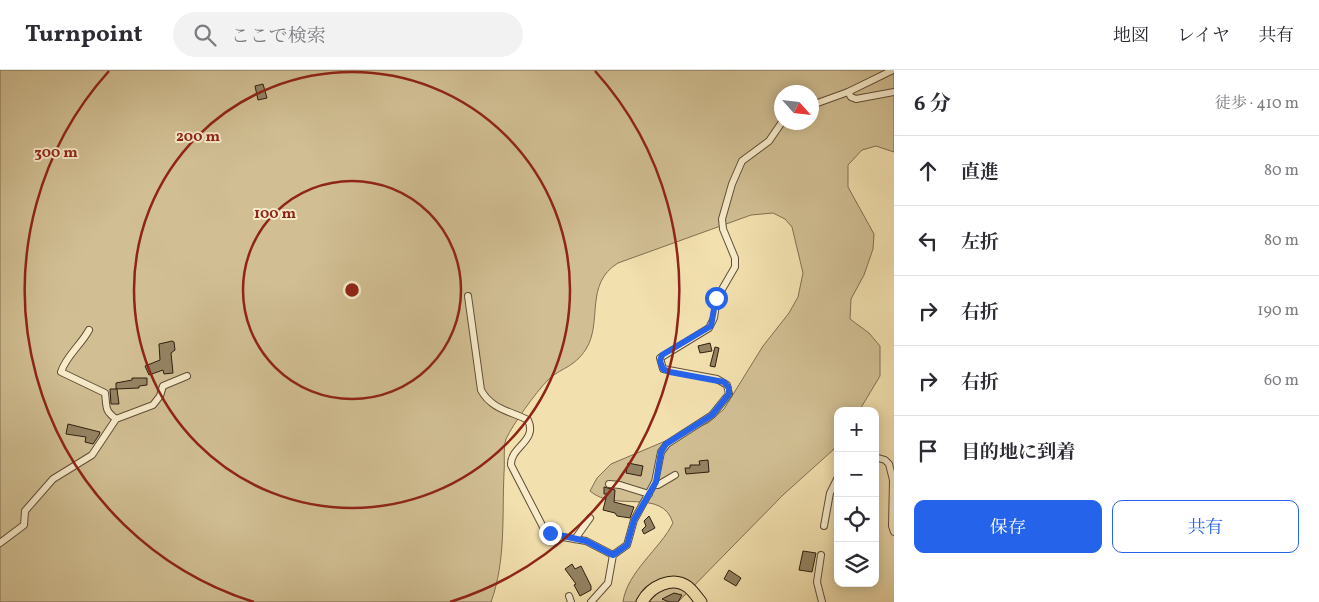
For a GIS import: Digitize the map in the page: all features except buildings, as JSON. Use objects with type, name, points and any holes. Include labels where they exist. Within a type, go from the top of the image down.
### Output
[{"type":"highway","points":[[642,602],[654,588],[674,583],[689,587],[701,602]]},
{"type":"street","points":[[819,103],[848,92],[893,70]]},
{"type":"street","points":[[848,92],[850,97],[856,99],[894,92]]},
{"type":"street","points":[[591,602],[608,583],[613,555],[627,545],[634,520],[654,484],[661,452],[666,444],[712,415],[729,394],[727,385],[717,379],[663,369],[660,358],[701,333],[713,323],[716,298],[735,267],[735,258],[723,229],[722,219],[732,184],[742,161],[769,141],[777,130]]},
{"type":"street","points":[[468,296],[481,390],[486,399],[496,407],[528,420],[530,425],[529,436],[512,456],[512,465],[544,529],[557,536],[586,541],[613,555]]},
{"type":"street","points":[[89,330],[82,344],[63,366],[61,372],[105,393],[108,414],[116,419]]},
{"type":"street","points":[[0,543],[24,525],[25,511],[53,479],[92,455],[116,419],[153,405],[160,396],[163,386],[187,376]]},
{"type":"street","points":[[879,458],[885,460],[892,470],[891,515],[894,532]]},
{"type":"street","points":[[654,484],[658,484],[674,474]]},
{"type":"street","points":[[609,484],[620,485],[649,494]]},
{"type":"street","points":[[824,526],[830,493],[834,484]]},
{"type":"street","points":[[575,539],[590,518]]},
{"type":"street","points":[[821,554],[817,582],[822,602]]},
{"type":"shaded area","points":[[0,70],[894,70],[894,152],[876,146],[862,150],[848,165],[848,187],[874,234],[873,249],[864,275],[851,299],[850,319],[869,333],[880,346],[880,376],[861,407],[834,407],[833,450],[783,495],[678,602],[623,602],[626,591],[637,571],[673,523],[667,512],[659,506],[600,497],[590,491],[597,478],[611,464],[708,423],[724,409],[763,346],[789,313],[798,297],[803,273],[792,227],[785,219],[773,213],[751,215],[618,263],[608,272],[597,292],[591,338],[586,349],[577,360],[543,385],[519,417],[506,439],[501,555],[496,586],[491,602],[0,602]]},
{"type":"route","points":[[550,533],[586,541],[613,555],[627,545],[634,520],[656,482],[661,452],[666,444],[712,415],[729,394],[730,391],[727,385],[717,379],[670,372],[663,369],[660,365],[662,355],[711,326],[714,318],[716,298]]}]
